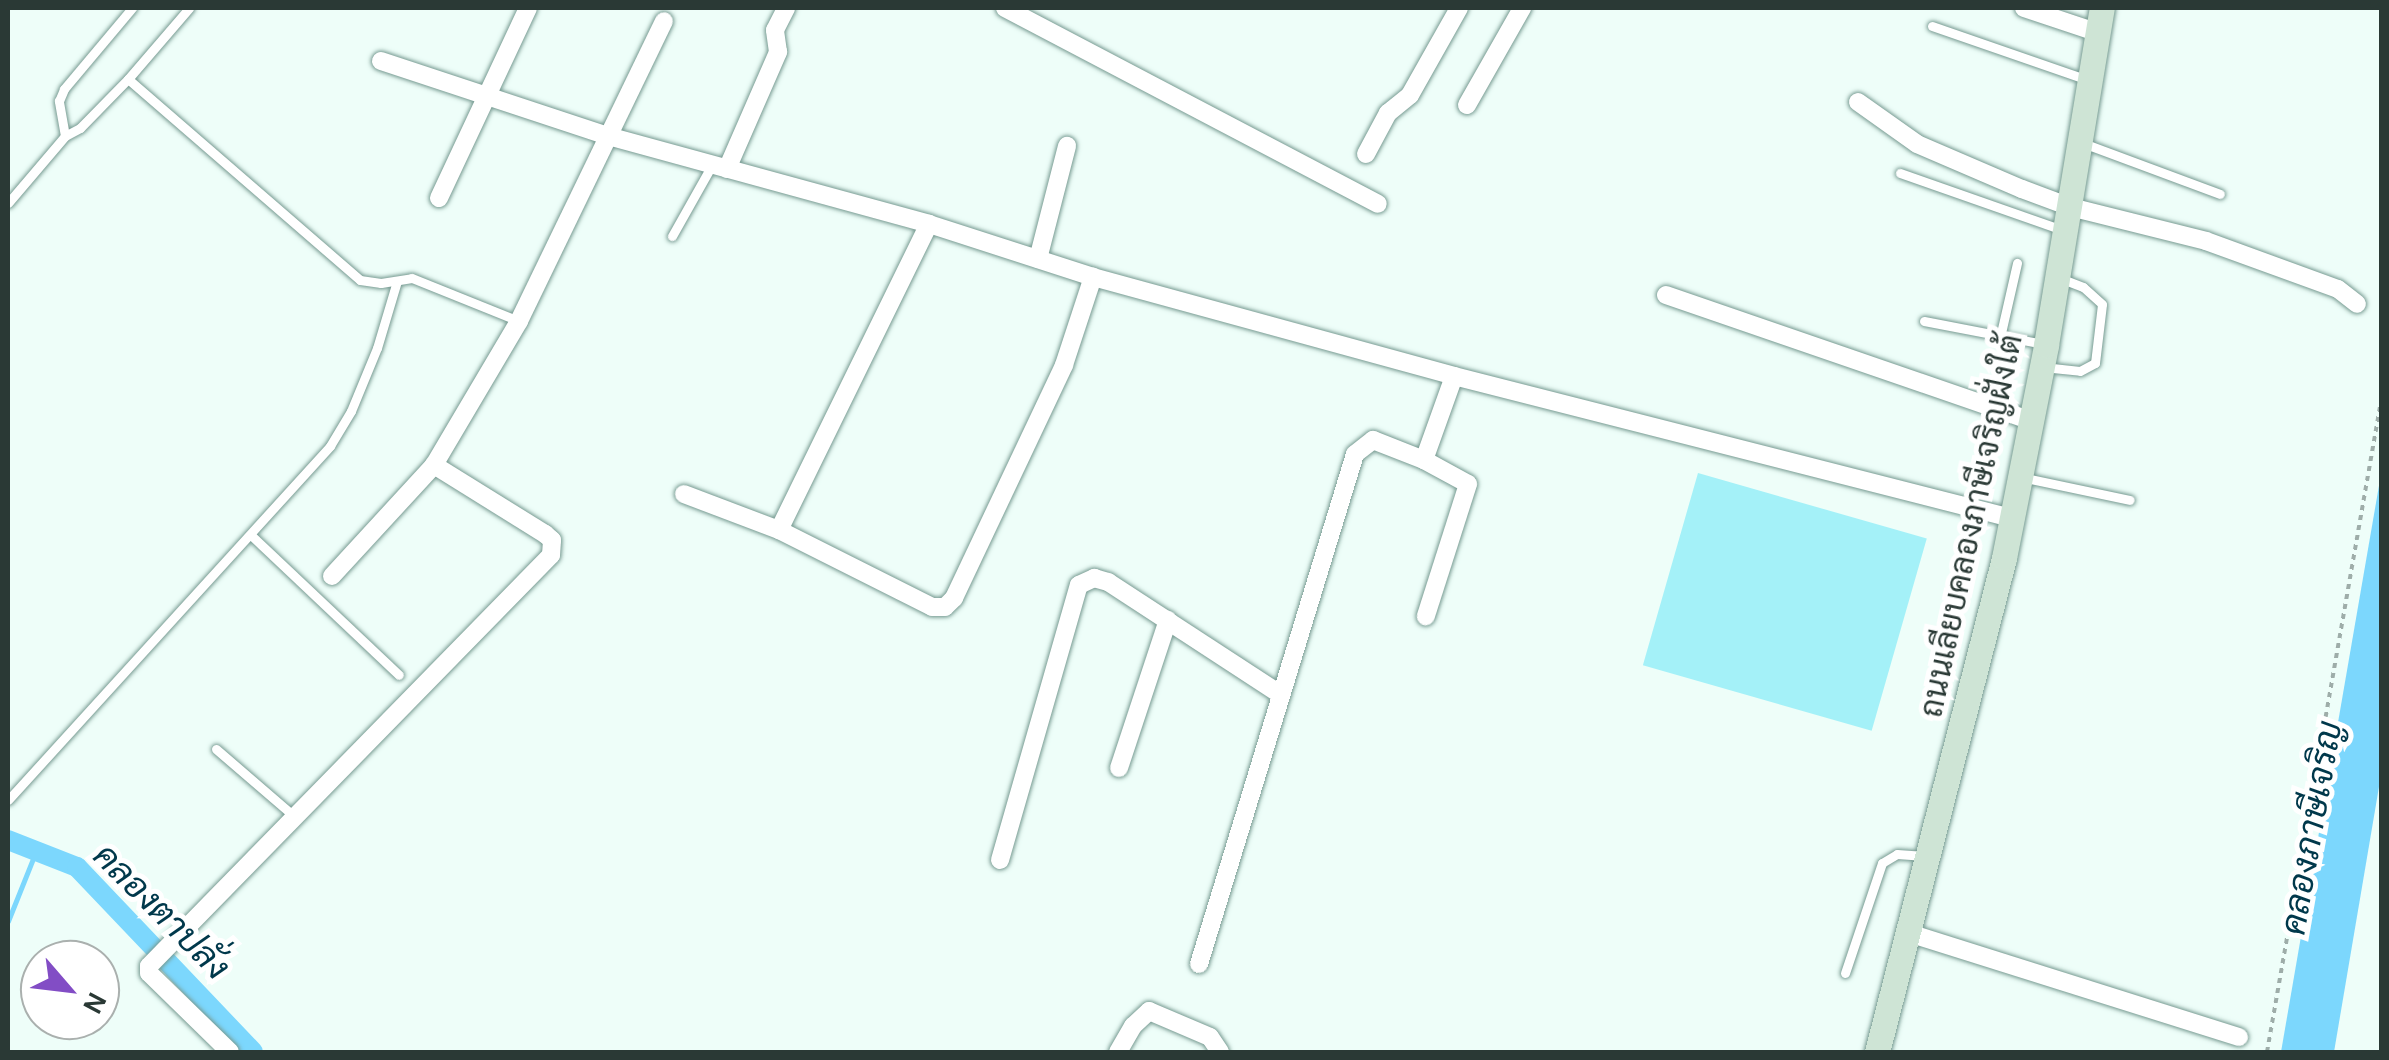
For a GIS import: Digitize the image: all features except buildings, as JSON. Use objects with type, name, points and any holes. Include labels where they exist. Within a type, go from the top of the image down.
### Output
[{"type":"street","points":[[439,198],[528,8]]},
{"type":"street","points":[[720,167],[778,52],[775,30],[786,8]]},
{"type":"street","points":[[1005,8],[1378,204]]},
{"type":"street","points":[[1366,154],[1388,113],[1410,96],[1459,8]]},
{"type":"street","points":[[1467,105],[1522,8]]},
{"type":"street","points":[[2024,8],[2100,20]]},
{"type":"street","name":"ถนนเลียบคลองภาษีเจริญฝั่งใต้","points":[[1877,1052],[2011,518],[2058,277],[2100,20]]},
{"type":"street","points":[[332,576],[434,464],[518,321],[664,22]]},
{"type":"street","points":[[381,62],[608,136],[928,224],[1093,276],[1454,376],[2011,518]]},
{"type":"street","points":[[1858,102],[1917,144],[2068,219],[2206,241],[2338,289],[2356,304]]},
{"type":"street","points":[[1038,259],[1067,146]]},
{"type":"street","points":[[779,530],[928,224]]},
{"type":"street","points":[[684,494],[779,530],[932,607],[945,607],[954,598],[1064,365],[1093,276]]},
{"type":"street","points":[[1666,295],[2031,421]]},
{"type":"street","points":[[1424,460],[1454,376]]},
{"type":"street","points":[[1198,964],[1356,454],[1374,440],[1424,460],[1468,484],[1426,616]]},
{"type":"street","points":[[230,1052],[149,973],[149,966],[551,555],[552,540],[546,534],[434,464]]},
{"type":"street","points":[[1000,860],[1079,585],[1094,578],[1108,582],[1280,694]]},
{"type":"street","points":[[1119,768],[1168,620]]},
{"type":"street","points":[[1908,933],[2239,1038]]},
{"type":"street","points":[[1118,1052],[1133,1026],[1149,1011],[1159,1012],[1210,1037],[1220,1052]]},
{"type":"lane","points":[[65,136],[59,102],[64,89],[132,8]]},
{"type":"lane","points":[[8,203],[65,136],[80,128],[128,79],[189,8]]},
{"type":"lane","points":[[1932,26],[2091,81]]},
{"type":"lane","points":[[128,79],[360,280],[412,278],[518,321]]},
{"type":"lane","points":[[2080,142],[2220,194]]},
{"type":"lane","points":[[672,236],[720,167]]},
{"type":"lane","points":[[1900,174],[2068,219]]},
{"type":"lane","points":[[2000,333],[2016,262]]},
{"type":"lane","points":[[1924,320],[2000,333],[2043,356],[2089,369],[2095,362],[2102,304],[2095,295],[2058,277]]},
{"type":"lane","points":[[8,800],[330,446],[351,411],[377,348],[397,281]]},
{"type":"lane","points":[[2020,476],[2130,500]]},
{"type":"lane","points":[[252,536],[400,675]]},
{"type":"lane","points":[[216,749],[295,817]]},
{"type":"lane","points":[[1845,974],[1882,863],[1897,854],[1928,856]]},
{"type":"path","points":[[2267,1052],[2382,395]]},
{"type":"water","points":[[2381,474],[2381,775],[2334,1052],[2281,1052]]},
{"type":"waterway","name":"คลองตาปลั่ง","points":[[8,840],[77,867],[253,1052]]},
{"type":"waterway","points":[[8,921],[36,851]]},
{"type":"water label","name":"คลองภาษีเจริญ","points":[[2312,828]]}]
